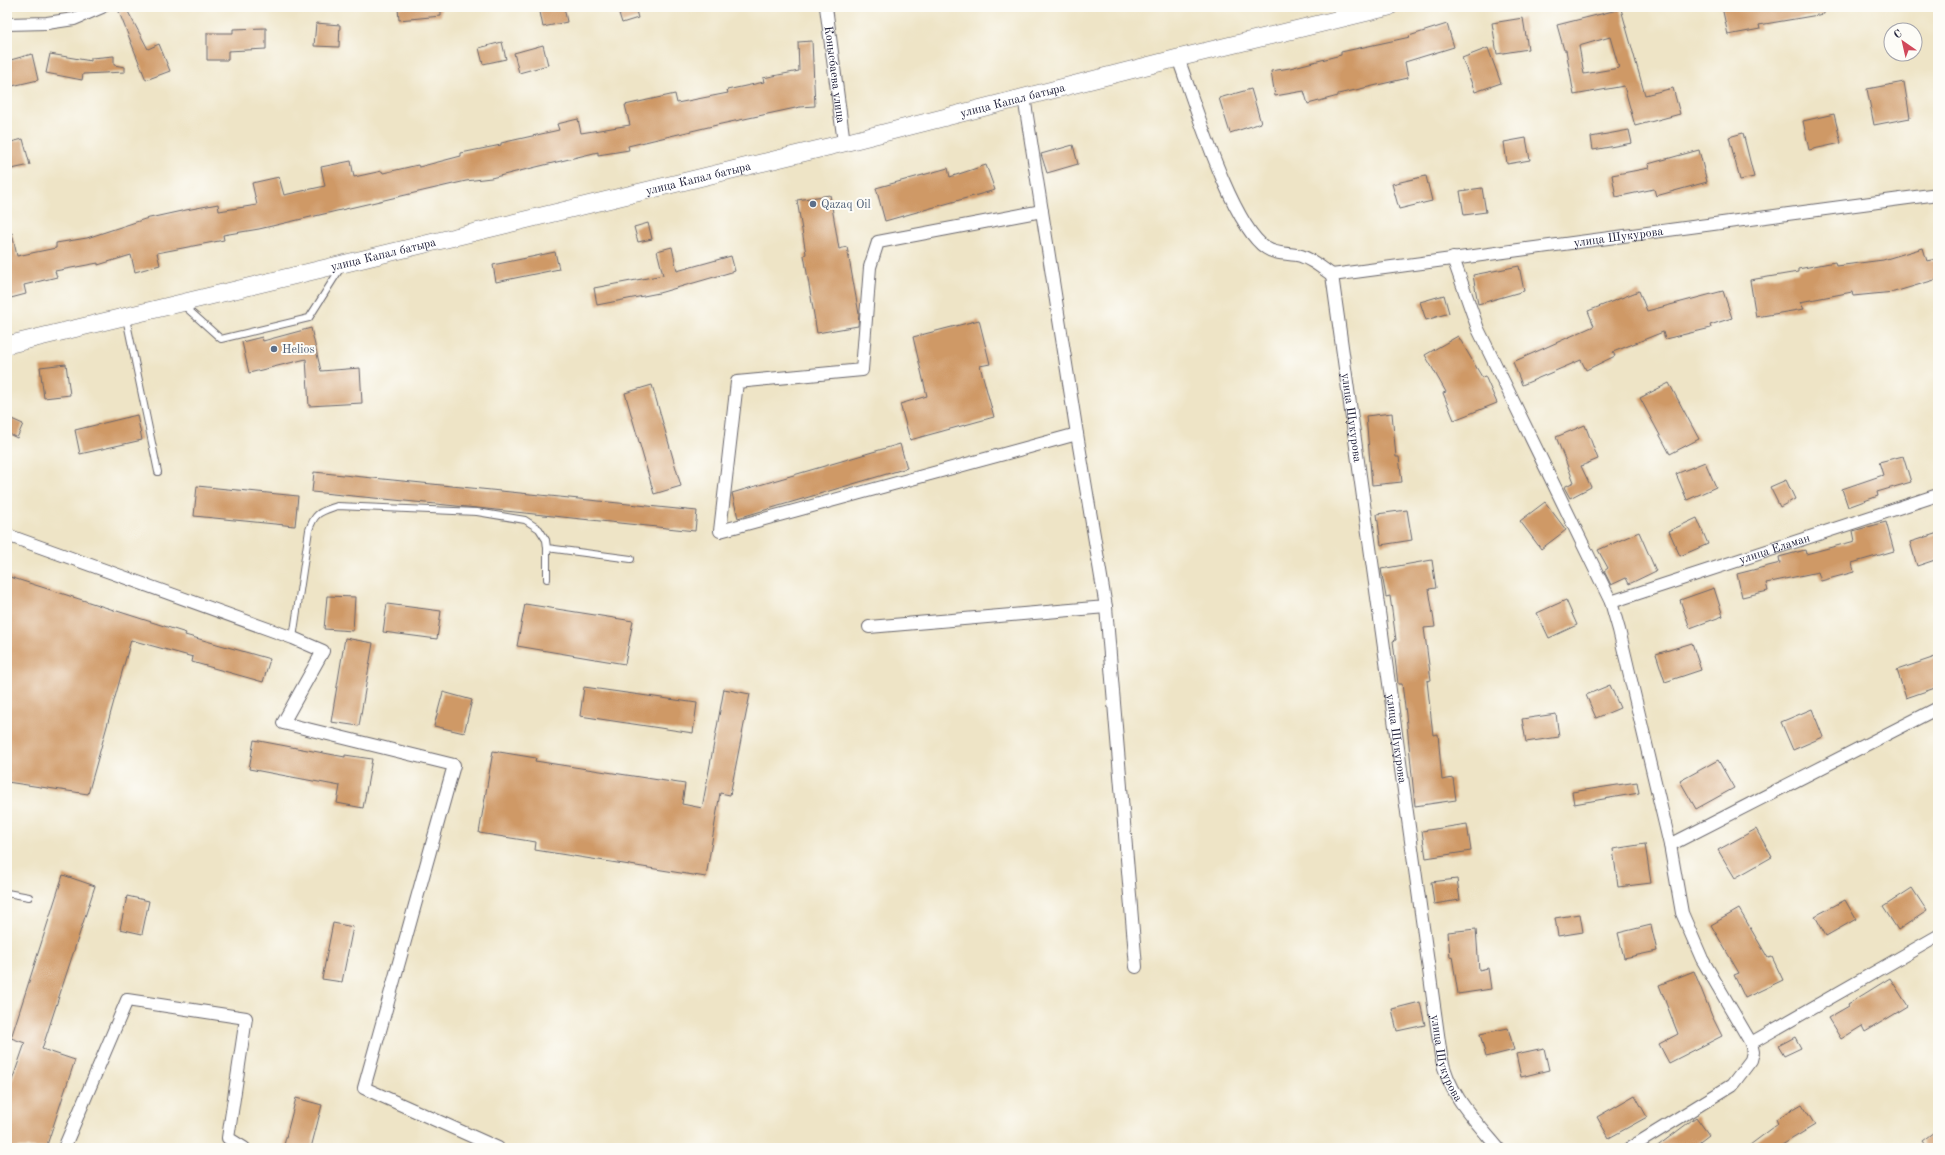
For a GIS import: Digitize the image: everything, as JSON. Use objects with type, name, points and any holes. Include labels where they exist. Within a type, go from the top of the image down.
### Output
[{"type":"main road","name":"улица Капал батыра","points":[[7,345],[844,143],[1178,58],[1389,7]]},
{"type":"street","points":[[7,24],[47,23],[74,19],[102,7]]},
{"type":"street","name":"Конысбаева улица","points":[[826,7],[844,143]]},
{"type":"street","points":[[1178,58],[1227,191],[1254,236],[1265,248],[1274,252],[1310,259],[1332,275]]},
{"type":"street","points":[[1024,97],[1106,607],[1136,967]]},
{"type":"street","name":"улица Шукурова","points":[[1498,1148],[1458,1099],[1444,1072],[1332,275],[1938,194]]},
{"type":"street","points":[[1042,211],[878,242],[870,267],[862,370],[737,382],[720,531],[1077,434]]},
{"type":"street","points":[[1453,258],[1478,329],[1611,602],[1670,845],[1682,913],[1702,959],[1751,1043],[1753,1052],[1751,1060],[1732,1086],[1630,1148]]},
{"type":"street","name":"улица Еламан","points":[[1611,602],[1938,494]]},
{"type":"street","points":[[7,535],[293,638],[323,651],[283,723],[454,765],[364,1088],[498,1148]]},
{"type":"street","points":[[869,628],[1106,607]]},
{"type":"street","points":[[1670,845],[1938,708]]},
{"type":"street","points":[[1751,1043],[1938,936]]},
{"type":"street","points":[[64,1148],[127,1000],[246,1018],[228,1138],[244,1148]]},
{"type":"lane","points":[[181,303],[221,339],[309,318],[343,264]]},
{"type":"lane","points":[[126,317],[158,472]]},
{"type":"lane","points":[[293,638],[309,530],[314,517],[337,506],[477,512],[526,520],[539,529],[546,540],[548,579]]},
{"type":"lane","points":[[547,548],[631,559]]},
{"type":"lane","points":[[7,893],[29,897]]},
{"type":"building","points":[[441,7],[441,16],[399,20],[398,8]]},
{"type":"building","points":[[539,7],[564,7],[567,22],[543,27]]},
{"type":"building","points":[[617,7],[635,7],[638,18],[622,23]]},
{"type":"building","points":[[1722,7],[1824,7],[1824,14],[1759,25],[1760,29],[1728,35]]},
{"type":"building","points":[[126,8],[148,49],[159,44],[170,71],[146,80],[119,12]]},
{"type":"building","points":[[1621,9],[1645,95],[1673,88],[1680,114],[1635,126],[1624,86],[1574,95],[1566,50],[1564,50],[1557,25]],"holes":[[[1610,37],[1619,68],[1584,74],[1579,46]]]},
{"type":"building","points":[[1523,18],[1528,49],[1497,54],[1492,23]]},
{"type":"building","points":[[316,23],[340,25],[339,47],[314,46]]},
{"type":"building","points":[[1447,24],[1454,47],[1405,62],[1408,78],[1338,94],[1338,96],[1308,104],[1304,91],[1275,96],[1271,71],[1290,68],[1341,55],[1341,52],[1410,37],[1409,36]]},
{"type":"building","points":[[266,28],[266,49],[228,51],[228,60],[207,60],[207,33],[233,33],[233,29]]},
{"type":"building","points":[[812,41],[815,106],[800,107],[628,146],[629,150],[598,155],[598,152],[491,178],[466,181],[259,229],[223,235],[224,240],[157,253],[160,265],[135,272],[131,255],[98,265],[98,263],[55,271],[57,277],[24,285],[26,294],[7,299],[7,234],[12,233],[17,256],[56,248],[56,243],[87,238],[145,219],[186,210],[218,204],[219,211],[257,205],[252,183],[279,177],[284,195],[325,186],[321,167],[351,161],[354,177],[382,171],[383,173],[418,165],[419,167],[461,156],[461,153],[501,145],[501,143],[559,130],[557,124],[578,119],[581,133],[630,125],[625,105],[675,94],[677,103],[728,93],[727,90],[764,82],[763,78],[799,71],[798,42]]},
{"type":"building","points":[[502,42],[506,59],[483,64],[479,48]]},
{"type":"building","points":[[543,45],[548,65],[519,73],[514,53]]},
{"type":"building","points":[[1488,48],[1501,83],[1475,92],[1462,58]]},
{"type":"building","points":[[32,54],[38,80],[12,86],[7,61]]},
{"type":"building","points":[[50,54],[91,61],[91,58],[114,56],[114,65],[125,67],[125,72],[83,74],[82,80],[46,73]]},
{"type":"building","points":[[1904,82],[1910,118],[1874,125],[1867,89]]},
{"type":"building","points":[[1251,89],[1261,123],[1230,133],[1219,98]]},
{"type":"building","points":[[1834,114],[1841,143],[1809,150],[1803,121]]},
{"type":"building","points":[[1629,130],[1632,143],[1593,150],[1591,137]]},
{"type":"building","points":[[1743,133],[1754,177],[1740,180],[1729,137]]},
{"type":"building","points":[[1526,138],[1530,160],[1507,164],[1504,142]]},
{"type":"building","points":[[23,139],[30,165],[7,170],[7,143]]},
{"type":"building","points":[[1073,145],[1078,164],[1047,173],[1041,154]]},
{"type":"building","points":[[1699,150],[1707,182],[1656,196],[1654,189],[1616,197],[1612,175],[1649,168],[1648,164]]},
{"type":"building","points":[[986,165],[995,190],[885,221],[876,188],[948,168],[950,177]]},
{"type":"building","points":[[1426,176],[1432,201],[1399,209],[1392,184]]},
{"type":"building","points":[[1482,188],[1486,212],[1464,215],[1460,191]]},
{"type":"building","points":[[830,195],[839,249],[847,247],[859,314],[858,326],[817,333],[804,255],[806,254],[797,200]]},
{"type":"building","points":[[648,223],[652,239],[638,242],[634,227]]},
{"type":"building","points":[[672,247],[677,271],[731,256],[735,271],[659,293],[597,305],[594,288],[663,275],[657,251]]},
{"type":"building","points":[[1923,248],[1927,261],[1938,259],[1938,279],[1894,292],[1853,296],[1852,292],[1800,302],[1804,309],[1756,317],[1750,280],[1798,272],[1798,269],[1835,262],[1836,266],[1883,260]]},
{"type":"building","points":[[555,252],[559,269],[496,282],[493,265]]},
{"type":"building","points":[[1519,266],[1524,291],[1478,304],[1473,275]]},
{"type":"building","points":[[1639,291],[1647,311],[1723,291],[1732,318],[1710,325],[1711,328],[1665,339],[1663,332],[1613,352],[1615,356],[1586,370],[1581,360],[1522,385],[1513,362],[1594,326],[1588,311]]},
{"type":"building","points":[[1444,295],[1449,313],[1426,320],[1420,302]]},
{"type":"building","points":[[979,320],[990,364],[980,366],[994,417],[910,440],[900,404],[927,396],[913,337]]},
{"type":"building","points":[[311,328],[321,371],[360,368],[362,403],[309,406],[306,359],[249,373],[242,342],[262,337],[263,341]]},
{"type":"building","points":[[1458,336],[1482,377],[1485,376],[1497,403],[1454,420],[1443,393],[1446,392],[1425,355]]},
{"type":"building","points":[[66,364],[70,395],[44,398],[40,367]]},
{"type":"building","points":[[1669,383],[1699,439],[1670,454],[1640,398]]},
{"type":"building","points":[[652,385],[681,486],[654,494],[625,393]]},
{"type":"building","points":[[1392,413],[1396,457],[1399,457],[1402,482],[1372,485],[1366,416]]},
{"type":"building","points":[[137,415],[142,440],[80,454],[75,430]]},
{"type":"building","points":[[7,417],[23,424],[17,438],[7,433]]},
{"type":"building","points":[[1585,425],[1598,459],[1581,466],[1591,487],[1570,498],[1564,487],[1574,482],[1556,437]]},
{"type":"building","points":[[900,444],[907,468],[738,518],[732,493]]},
{"type":"building","points":[[1903,456],[1911,482],[1877,492],[1878,496],[1848,507],[1842,489],[1883,475],[1879,462]]},
{"type":"building","points":[[1705,462],[1716,487],[1687,500],[1676,474]]},
{"type":"building","points":[[314,472],[697,511],[695,531],[312,492]]},
{"type":"building","points":[[1786,480],[1795,499],[1780,507],[1770,487]]},
{"type":"building","points":[[197,486],[298,496],[295,526],[194,516]]},
{"type":"building","points":[[1545,502],[1566,530],[1541,549],[1520,521]]},
{"type":"building","points":[[1407,510],[1412,540],[1381,545],[1377,514]]},
{"type":"building","points":[[1697,518],[1708,544],[1680,556],[1669,531]]},
{"type":"building","points":[[1886,522],[1894,551],[1852,563],[1854,572],[1821,581],[1818,572],[1766,583],[1768,591],[1742,597],[1737,574],[1780,563],[1779,557],[1805,550],[1806,554],[1855,541],[1853,531]]},
{"type":"building","points":[[1639,532],[1656,571],[1629,584],[1626,578],[1611,585],[1604,571],[1608,568],[1598,550]]},
{"type":"building","points":[[1938,533],[1938,559],[1917,566],[1910,542]]},
{"type":"building","points":[[1432,560],[1436,588],[1429,589],[1435,627],[1424,628],[1431,680],[1427,681],[1433,735],[1438,734],[1442,780],[1453,778],[1456,800],[1415,806],[1402,684],[1398,684],[1393,641],[1396,640],[1390,596],[1386,597],[1381,569]]},
{"type":"building","points":[[7,576],[186,633],[185,635],[270,659],[263,682],[192,662],[193,657],[131,640],[88,794],[7,782]]},
{"type":"building","points":[[1714,588],[1723,616],[1690,628],[1680,600]]},
{"type":"building","points":[[327,596],[355,597],[353,631],[324,629]]},
{"type":"building","points":[[1566,600],[1577,625],[1549,638],[1537,613]]},
{"type":"building","points":[[387,604],[441,611],[437,639],[383,632]]},
{"type":"building","points":[[525,604],[633,621],[625,664],[517,646]]},
{"type":"building","points":[[345,638],[373,643],[359,726],[331,722]]},
{"type":"building","points":[[1692,643],[1701,670],[1665,682],[1656,654]]},
{"type":"building","points":[[1938,656],[1938,687],[1906,698],[1897,670]]},
{"type":"building","points":[[1610,685],[1620,708],[1596,718],[1586,695]]},
{"type":"building","points":[[584,687],[697,703],[693,733],[580,716]]},
{"type":"building","points":[[724,689],[750,694],[730,795],[720,793],[706,877],[535,850],[536,842],[479,833],[493,751],[536,758],[535,761],[685,784],[682,804],[702,808]]},
{"type":"building","points":[[443,692],[472,700],[464,733],[434,726]]},
{"type":"building","points":[[1812,709],[1823,737],[1793,750],[1781,722]]},
{"type":"building","points":[[1556,714],[1559,737],[1526,742],[1522,719]]},
{"type":"building","points":[[254,740],[345,757],[345,755],[372,759],[363,808],[337,803],[340,786],[249,769]]},
{"type":"building","points":[[1718,760],[1734,788],[1696,809],[1680,781]]},
{"type":"building","points":[[1637,782],[1639,793],[1574,804],[1572,792]]},
{"type":"building","points":[[1467,824],[1471,851],[1426,858],[1422,831]]},
{"type":"building","points":[[1756,829],[1772,857],[1735,878],[1718,850]]},
{"type":"building","points":[[1645,844],[1651,883],[1618,887],[1613,849]]},
{"type":"building","points":[[63,875],[95,886],[42,1049],[75,1060],[46,1148],[7,1148],[7,1095],[25,1043],[11,1038]]},
{"type":"building","points":[[1457,879],[1460,900],[1434,904],[1431,882]]},
{"type":"building","points":[[1912,888],[1927,911],[1898,930],[1883,907]]},
{"type":"building","points":[[127,896],[149,901],[142,934],[120,929]]},
{"type":"building","points":[[1845,900],[1856,919],[1826,936],[1815,916]]},
{"type":"building","points":[[1739,909],[1768,958],[1772,957],[1783,980],[1745,998],[1734,975],[1739,973],[1711,925]]},
{"type":"building","points":[[1580,914],[1583,932],[1558,936],[1555,918]]},
{"type":"building","points":[[333,923],[353,927],[342,982],[322,979]]},
{"type":"building","points":[[1651,925],[1657,951],[1624,958],[1618,933]]},
{"type":"building","points":[[1476,929],[1479,970],[1488,968],[1491,989],[1458,994],[1452,956],[1450,957],[1448,932]]},
{"type":"building","points":[[1694,971],[1712,1016],[1722,1036],[1669,1063],[1659,1044],[1678,1034],[1659,985]]},
{"type":"building","points":[[1890,978],[1908,1006],[1865,1032],[1862,1026],[1841,1039],[1828,1018],[1849,1006],[1848,1004]]},
{"type":"building","points":[[1420,1002],[1425,1025],[1397,1031],[1392,1009]]},
{"type":"building","points":[[1508,1028],[1514,1050],[1486,1057],[1480,1034]]},
{"type":"building","points":[[1795,1037],[1801,1048],[1784,1056],[1778,1046]]},
{"type":"building","points":[[1544,1048],[1549,1070],[1521,1077],[1516,1054]]},
{"type":"building","points":[[1635,1095],[1647,1117],[1609,1138],[1597,1117]]},
{"type":"building","points":[[296,1098],[322,1105],[311,1148],[296,1148],[284,1145]]},
{"type":"building","points":[[1802,1104],[1815,1125],[1777,1148],[1746,1148],[1778,1124],[1776,1119]]},
{"type":"building","points":[[1696,1117],[1709,1135],[1692,1148],[1655,1148]]},
{"type":"building","points":[[1938,1129],[1938,1148],[1927,1148],[1922,1141]]},
{"type":"place","name":"Qazaq Oil","points":[[813,204]]},
{"type":"place","name":"Helios","points":[[274,349]]}]
